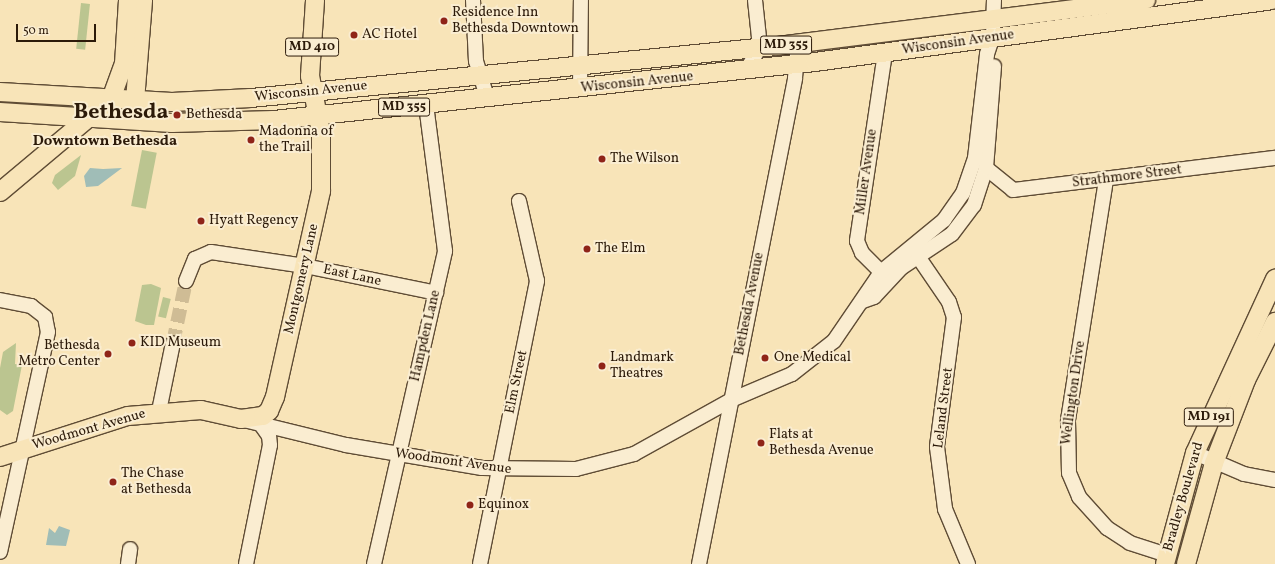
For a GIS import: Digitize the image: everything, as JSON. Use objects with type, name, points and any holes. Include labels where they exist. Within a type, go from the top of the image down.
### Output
[{"type":"main road","points":[[0,192],[95,116],[112,99],[124,64],[128,0]]},
{"type":"main road","points":[[134,121],[143,0]]},
{"type":"main road","name":"MD 410","points":[[315,0],[310,76],[320,116]]},
{"type":"main road","name":"Wisconsin Avenue","points":[[0,92],[135,101],[179,102],[314,93],[479,74],[578,66],[798,43],[1143,0]]},
{"type":"main road","name":"Wisconsin Avenue","points":[[0,112],[95,116],[134,121],[222,123],[320,116],[746,71],[992,39],[1271,0]]},
{"type":"main road","name":"Montgomery Lane","points":[[241,419],[263,416],[272,406],[321,191],[324,166],[320,116]]},
{"type":"main road","name":"Bradley Boulevard","points":[[1166,560],[1195,453],[1275,279]]},
{"type":"main road","name":"Bradley Boulevard","points":[[1186,564],[1214,463],[1246,380],[1275,322]]},
{"type":"main road","name":"Woodmont Avenue","points":[[0,457],[128,416],[159,411],[201,410],[241,419]]},
{"type":"street","points":[[473,0],[479,74],[488,98]]},
{"type":"street","points":[[580,0],[578,66],[580,89]]},
{"type":"street","points":[[746,71],[760,47],[755,0]]},
{"type":"street","points":[[993,19],[994,0]]},
{"type":"street","name":"Woodmont Avenue","points":[[885,276],[919,258],[960,225],[981,187],[986,168],[994,54],[992,39],[993,19]]},
{"type":"street","name":"Woodmont Avenue","points":[[241,419],[262,426],[398,454],[499,470],[555,471],[611,463],[655,444],[731,400],[808,365],[834,341],[863,301],[866,291],[885,276],[949,215],[970,176],[987,54],[992,39]]},
{"type":"street","name":"Bethesda Avenue","points":[[699,564],[798,64],[798,43]]},
{"type":"street","name":"Miller Avenue","points":[[885,53],[857,240],[862,253],[885,276]]},
{"type":"street","name":"Hampden Lane","points":[[374,564],[445,251],[426,105]]},
{"type":"street","name":"Strathmore Street","points":[[986,168],[1013,190],[1106,180],[1275,158]]},
{"type":"street","points":[[970,176],[981,187]]},
{"type":"street","name":"Wellington Drive","points":[[1106,180],[1068,421],[1069,473],[1079,497],[1107,528],[1130,543],[1166,560]]},
{"type":"street","name":"Elm Street","points":[[480,564],[537,281],[519,201]]},
{"type":"street","name":"East Lane","points":[[186,281],[197,257],[211,252],[305,266],[436,293]]},
{"type":"street","name":"Leland Street","points":[[919,258],[949,302],[954,317],[937,447],[945,509],[968,564]]},
{"type":"street","points":[[0,300],[31,306],[48,324],[47,344],[0,552]]},
{"type":"street","points":[[159,411],[173,343]]},
{"type":"street","points":[[246,564],[270,441],[262,426]]},
{"type":"street","points":[[1195,453],[1214,463],[1275,480]]},
{"type":"street","points":[[128,564],[130,549]]},
{"type":"green space","points":[[81,3],[90,4],[85,50],[76,49]]},
{"type":"green space","points":[[142,150],[157,153],[146,209],[131,206]]},
{"type":"green space","points":[[81,155],[75,176],[58,190],[52,183],[55,175]]},
{"type":"green space","points":[[151,284],[161,288],[154,325],[146,325],[135,321],[142,285]]},
{"type":"green space","points":[[163,297],[171,299],[166,318],[158,316]]},
{"type":"green space","points":[[16,343],[15,364],[22,365],[13,411],[7,415],[0,410],[0,368],[3,352]]},
{"type":"water","points":[[90,168],[122,168],[98,186],[86,187],[84,176]]},
{"type":"water","points":[[59,526],[70,530],[66,546],[46,545],[49,528],[55,533]]},
{"type":"tunnel","points":[[173,343],[186,281]]},
{"type":"place","name":"Residence Inn Bethesda Downtown","points":[[444,21]]},
{"type":"place","name":"AC Hotel","points":[[354,35]]},
{"type":"place","name":"Bethesda","points":[[177,115]]},
{"type":"place","name":"Madonna of the Trail","points":[[251,140]]},
{"type":"place","name":"The Wilson","points":[[602,159]]},
{"type":"place","name":"Hyatt Regency","points":[[201,221]]},
{"type":"place","name":"The Elm","points":[[587,249]]},
{"type":"place","name":"KID Museum","points":[[132,343]]},
{"type":"place","name":"Bethesda Metro Center","points":[[108,354]]},
{"type":"place","name":"One Medical","points":[[765,358]]},
{"type":"place","name":"Landmark Theatres","points":[[602,366]]},
{"type":"place","name":"Flats at Bethesda Avenue","points":[[761,443]]},
{"type":"place","name":"The Chase at Bethesda","points":[[113,482]]},
{"type":"place","name":"Equinox","points":[[470,505]]},
{"type":"district","name":"Bethesda","points":[[121,113]]},
{"type":"district","name":"Downtown Bethesda","points":[[105,142]]}]
